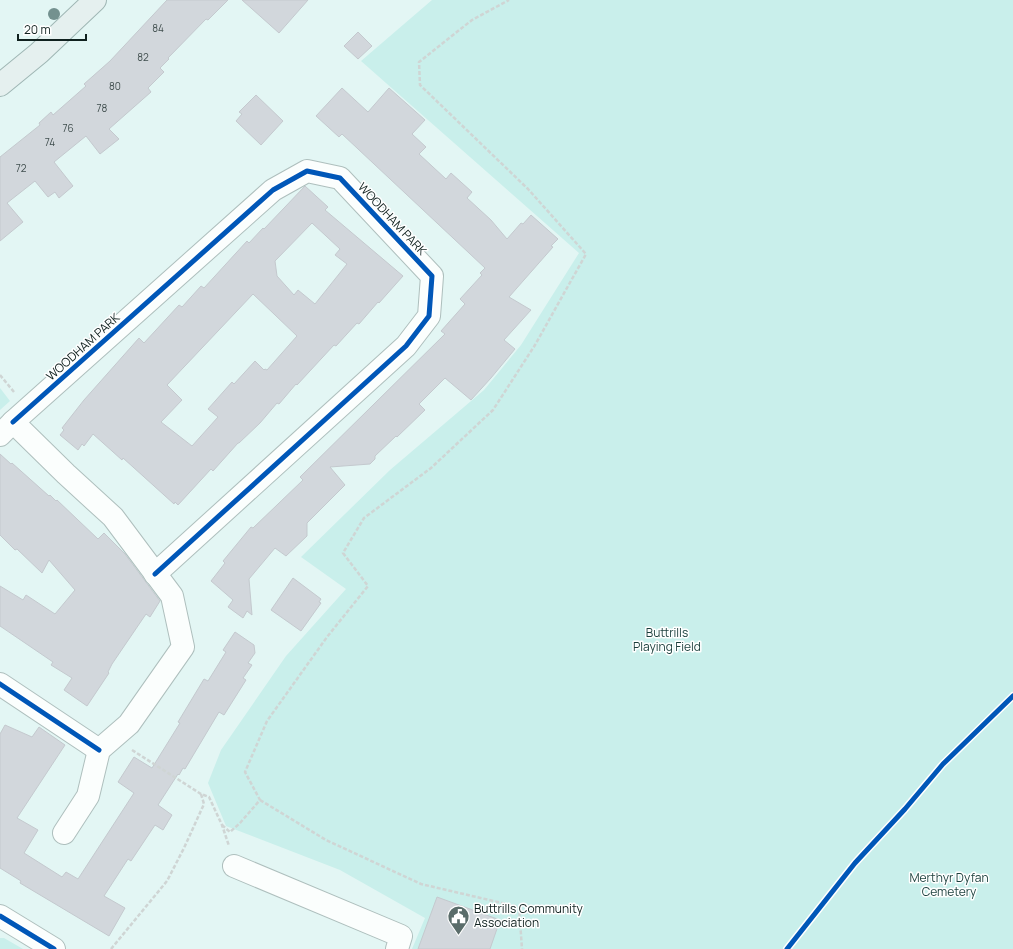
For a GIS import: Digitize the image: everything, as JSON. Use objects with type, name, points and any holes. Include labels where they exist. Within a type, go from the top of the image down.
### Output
[{"type":"main road","points":[[0,85],[39,53],[95,0]]},
{"type":"street","name":"WOODHAM PARK","points":[[106,744],[129,724],[183,647],[172,596],[155,574],[113,517],[66,474],[7,428],[273,190],[307,171],[340,178],[432,276],[429,316],[406,346],[155,574]]},
{"type":"street","points":[[0,684],[106,744],[88,796],[64,833]]},
{"type":"street","points":[[234,866],[402,936],[397,949]]},
{"type":"street","points":[[0,916],[54,949]]},
{"type":"path","points":[[509,0],[472,20],[419,62],[420,85],[528,189],[586,254],[535,345],[493,410],[431,468],[364,518],[342,553],[368,586],[327,636],[267,721],[245,772],[260,800],[326,840],[421,884],[519,907],[522,949]]},
{"type":"path","points":[[106,744],[209,797],[227,840]]},
{"type":"path","points":[[111,949],[167,881],[204,804],[201,794]]},
{"type":"path","points":[[222,825],[230,832],[260,800]]},
{"type":"green space","name":"Buttrills Playing Field","points":[[432,0],[1013,0],[1013,949],[412,949],[425,918],[340,870],[226,826],[208,783],[221,750],[286,656],[346,589],[301,557],[390,470],[484,390],[521,345],[579,253],[361,61]]},
{"type":"green space","points":[[0,388],[10,401],[0,410]]},
{"type":"green space","points":[[0,938],[4,938],[23,949],[0,949]]},
{"type":"building","points":[[167,0],[228,0],[208,20],[206,19],[168,58],[169,59],[160,68],[164,72],[148,88],[151,92],[109,129],[119,139],[100,154],[86,136],[54,162],[73,186],[59,198],[55,192],[48,197],[35,181],[7,203],[23,222],[0,241],[0,157],[40,125],[39,123],[51,112],[53,115],[86,86],[84,84],[110,61]]},
{"type":"building","points":[[242,0],[308,0],[279,33]]},
{"type":"building","points":[[358,32],[372,46],[358,59],[344,46]]},
{"type":"building","points":[[342,88],[368,112],[389,88],[425,120],[412,134],[426,147],[419,154],[446,179],[451,173],[472,192],[467,198],[491,220],[507,239],[521,223],[523,224],[531,215],[558,239],[551,246],[553,247],[509,297],[531,310],[504,340],[515,349],[491,378],[471,400],[445,378],[419,404],[425,410],[375,456],[375,459],[370,464],[330,467],[345,485],[307,523],[307,536],[286,556],[275,548],[249,579],[252,615],[247,611],[243,618],[228,607],[233,600],[211,581],[225,563],[223,561],[251,527],[253,528],[303,480],[300,477],[445,334],[441,331],[465,304],[460,299],[482,275],[480,273],[485,268],[342,134],[339,137],[316,116]]},
{"type":"building","points":[[256,95],[283,121],[261,145],[236,121],[242,114],[239,112]]},
{"type":"building","points":[[305,186],[328,207],[325,210],[403,276],[359,324],[357,323],[336,346],[334,345],[297,385],[296,384],[279,404],[277,403],[260,423],[238,443],[213,471],[211,469],[178,505],[175,502],[174,504],[123,458],[122,460],[93,434],[84,446],[82,444],[78,450],[60,435],[64,430],[62,428],[84,400],[139,338],[144,343],[179,305],[182,307],[201,286],[204,288],[247,241],[249,243],[263,228],[264,229]],"holes":[[[312,223],[340,249],[335,255],[347,264],[315,304],[298,290],[294,295],[277,276],[275,261]],[[253,294],[297,336],[267,370],[264,370],[255,361],[234,384],[232,382],[208,409],[218,417],[192,446],[161,422],[182,400],[167,385]]]},
{"type":"building","points":[[0,454],[49,496],[50,495],[56,501],[57,500],[98,539],[104,533],[125,554],[160,601],[150,617],[146,614],[112,664],[108,672],[109,673],[87,706],[64,690],[72,678],[51,665],[53,662],[0,626],[0,586],[23,600],[26,595],[55,614],[75,590],[49,560],[42,573],[0,535]]},
{"type":"building","points":[[293,578],[321,599],[319,602],[321,603],[301,631],[271,610]]},
{"type":"building","points":[[235,632],[254,645],[255,653],[248,663],[252,665],[243,678],[246,680],[224,715],[219,712],[185,769],[183,768],[179,775],[178,774],[158,805],[172,815],[163,830],[155,825],[131,861],[128,859],[104,896],[125,908],[109,936],[20,883],[21,881],[0,868],[0,734],[5,725],[32,737],[39,727],[65,745],[17,818],[38,830],[24,853],[62,877],[66,872],[78,879],[134,793],[118,782],[134,757],[152,768],[180,723],[178,722],[204,679],[208,681],[226,652],[223,650]]},
{"type":"building","points":[[437,897],[500,920],[490,949],[418,949]]},
{"type":"cycle path","points":[[13,422],[273,190],[307,171],[340,178],[432,276],[429,316],[406,346],[155,574]]},
{"type":"cycle path","points":[[0,684],[99,750]]},
{"type":"cycle path","points":[[787,949],[855,863],[905,809],[943,764],[1013,696]]},
{"type":"cycle path","points":[[0,916],[54,949]]},
{"type":"place","name":"Buttrills Community Association","points":[[459,936]]},
{"type":"park label","name":"Merthyr Dyfan Cemetery","points":[[949,885]]}]
